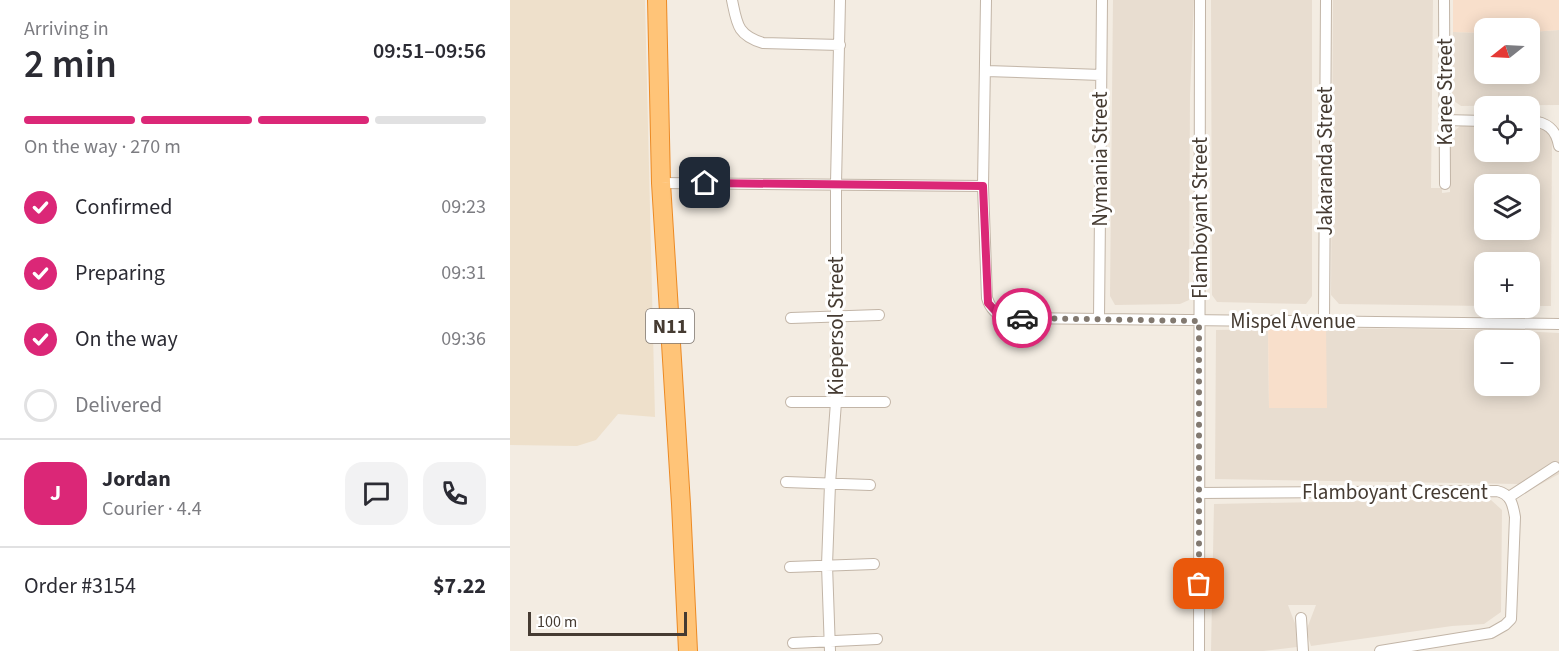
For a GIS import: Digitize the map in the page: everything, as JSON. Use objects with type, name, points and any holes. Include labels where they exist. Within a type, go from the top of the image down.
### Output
[{"type":"highway","name":"N11","points":[[657,0],[661,183],[688,651]]},
{"type":"street","points":[[732,0],[739,29],[753,40],[763,43],[840,45]]},
{"type":"street","name":"Kiepersol Street","points":[[829,646],[827,565],[836,402],[836,183],[840,0]]},
{"type":"street","points":[[661,183],[983,186],[986,0]]},
{"type":"street","name":"Nymania Street","points":[[1099,319],[1102,0]]},
{"type":"street","name":"Flamboyant Street","points":[[1199,651],[1200,0]]},
{"type":"street","name":"Jakaranda Street","points":[[1324,321],[1326,0]]},
{"type":"street","name":"Karee Street","points":[[1444,0],[1445,184]]},
{"type":"street","points":[[986,71],[1101,75]]},
{"type":"street","points":[[1444,120],[1474,121]]},
{"type":"street","points":[[1540,122],[1548,124],[1557,137],[1559,146]]},
{"type":"street","name":"Mispel Avenue","points":[[983,186],[987,298],[993,310],[1007,318],[1559,324]]},
{"type":"street","points":[[791,318],[879,315]]},
{"type":"street","points":[[791,402],[885,402]]},
{"type":"street","points":[[1509,497],[1555,467]]},
{"type":"street","points":[[786,482],[870,485]]},
{"type":"street","name":"Flamboyant Crescent","points":[[1199,493],[1497,490],[1504,492],[1509,497],[1515,517],[1511,619],[1491,633],[1380,651]]},
{"type":"street","points":[[790,567],[874,564]]},
{"type":"street","points":[[1301,618],[1303,651]]},
{"type":"street","points":[[793,643],[829,646],[877,639]]},
{"type":"shaded area","points":[[510,0],[645,0],[655,417],[618,414],[596,440],[577,446],[510,445]]},
{"type":"shaded area","points":[[1113,0],[1194,0],[1190,95],[1189,300],[1180,304],[1115,305],[1110,296]]},
{"type":"shaded area","points":[[1211,0],[1312,0],[1312,296],[1306,304],[1217,302],[1212,295]]},
{"type":"shaded area","points":[[1333,0],[1433,0],[1431,188],[1442,188],[1442,193],[1450,192],[1449,136],[1460,126],[1474,126],[1474,162],[1540,162],[1540,127],[1552,136],[1551,306],[1540,306],[1540,252],[1474,252],[1474,306],[1339,304],[1331,295]]},
{"type":"shaded area","points":[[1453,0],[1559,0],[1559,30],[1540,31],[1540,18],[1474,18],[1474,33],[1453,32]]},
{"type":"shaded area","points":[[1559,30],[1559,105],[1540,105],[1540,96],[1474,96],[1474,106],[1461,106],[1454,101],[1452,96],[1453,32],[1474,33],[1474,84],[1540,84],[1540,31]]},
{"type":"shaded area","points":[[1326,328],[1497,330],[1474,330],[1474,396],[1540,396],[1540,332],[1559,333],[1559,474],[1523,494],[1518,484],[1215,479],[1216,330],[1268,329],[1269,408],[1326,407]]},
{"type":"shaded area","points":[[1326,328],[1327,408],[1269,408],[1268,329]]},
{"type":"shaded area","points":[[1491,500],[1502,510],[1501,612],[1484,624],[1452,626],[1311,646],[1306,631],[1316,605],[1288,605],[1296,626],[1297,647],[1263,651],[1211,651],[1214,504]]},
{"type":"way so far","points":[[1022,318],[1199,321],[1199,584]]},
{"type":"route","points":[[705,183],[983,186],[988,303],[1000,316],[1022,318]]}]
